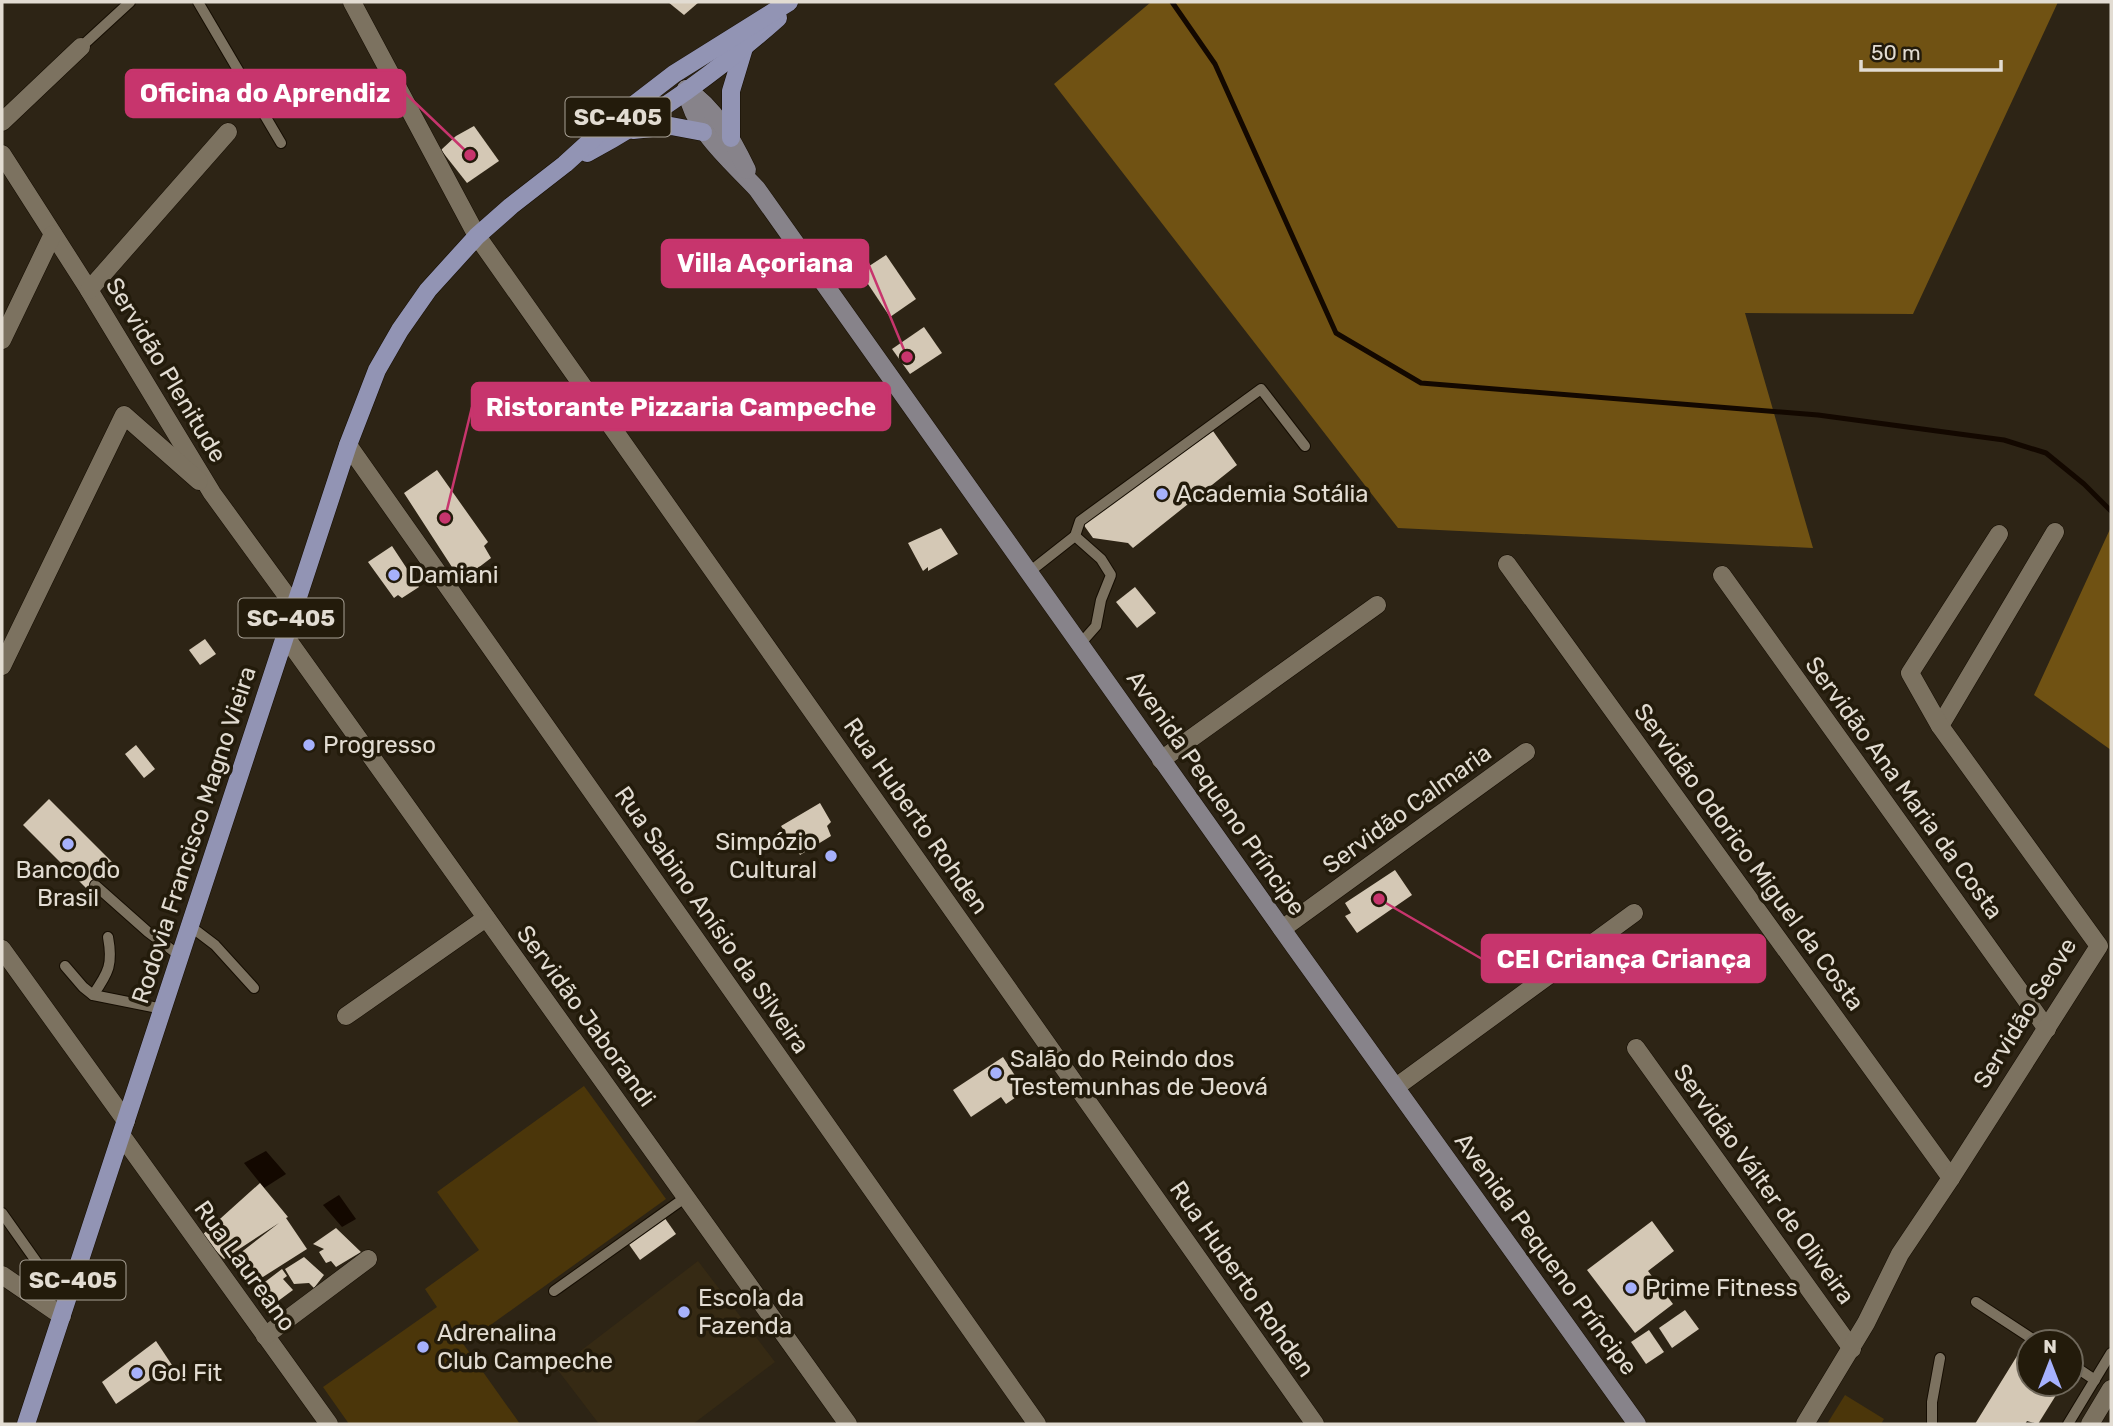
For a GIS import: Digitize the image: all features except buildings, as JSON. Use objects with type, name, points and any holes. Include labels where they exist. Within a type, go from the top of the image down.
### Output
[{"type":"main road","name":"Rodovia Francisco Magno Vieira","points":[[26,1424],[348,445],[377,370],[400,330],[428,290],[477,236],[609,124],[694,59],[789,2]]},
{"type":"main road","name":"Rodovia Francisco Magno Vieira","points":[[565,164],[630,130],[744,48],[796,2]]},
{"type":"main road","points":[[731,138],[731,91],[744,48]]},
{"type":"main road","points":[[674,74],[686,89]]},
{"type":"main road","name":"Avenida Pequeno Príncipe","points":[[686,89],[689,108],[703,132],[757,189]]},
{"type":"main road","name":"Avenida Pequeno Príncipe","points":[[686,89],[701,99],[731,138],[757,189],[1028,573],[1081,643],[1161,760],[1637,1424]]},
{"type":"main road","points":[[630,130],[671,126],[703,132]]},
{"type":"street","name":"Rua Huberto Rohden","points":[[352,2],[477,236],[1315,1424]]},
{"type":"street","points":[[2,122],[81,47]]},
{"type":"street","points":[[89,290],[228,132]]},
{"type":"street","name":"Servidão Plenitude","points":[[2,154],[89,290],[212,493],[295,607]]},
{"type":"street","points":[[2,340],[53,234]]},
{"type":"street","points":[[2,666],[124,415],[212,493]]},
{"type":"street","name":"Rua Sabino Anísio da Silveira","points":[[348,445],[1037,1424]]},
{"type":"street","points":[[1940,726],[2055,532]]},
{"type":"street","name":"Servidão Seove","points":[[1805,1424],[1852,1349],[1900,1254],[2099,946],[1940,726],[1910,673],[1999,534]]},
{"type":"street","name":"Servidão Odorico Miguel da Costa","points":[[1507,564],[1951,1178]]},
{"type":"street","name":"Servidão Ana Maria da Costa","points":[[1722,575],[2047,1029]]},
{"type":"street","points":[[1161,760],[1377,605]]},
{"type":"street","name":"Servidão Jaborandi","points":[[285,636],[848,1424]]},
{"type":"street","name":"Servidão Calmaria","points":[[1282,929],[1526,752]]},
{"type":"street","points":[[1396,1087],[1634,913]]},
{"type":"street","points":[[346,1016],[486,918]]},
{"type":"street","name":"Rua Laureano","points":[[2,949],[265,1336],[329,1424]]},
{"type":"street","name":"Servidão Válter de Oliveira","points":[[1636,1048],[1852,1349]]},
{"type":"street","points":[[265,1336],[368,1259]]},
{"type":"street","points":[[2,1275],[64,1309]]},
{"type":"street","points":[[2090,1424],[2111,1389]]},
{"type":"lane","points":[[81,47],[130,2]]},
{"type":"lane","points":[[198,2],[281,143]]},
{"type":"lane","points":[[1028,573],[1074,536],[1080,521],[1261,389],[1305,446]]},
{"type":"lane","points":[[1074,536],[1101,559],[1111,575],[1101,600],[1096,626],[1081,643]]},
{"type":"lane","points":[[96,885],[148,932],[180,956]]},
{"type":"lane","points":[[190,926],[215,946],[254,988]]},
{"type":"lane","points":[[93,995],[110,967],[112,957],[108,937]]},
{"type":"lane","points":[[65,966],[93,995],[163,1009]]},
{"type":"lane","points":[[554,1291],[686,1197]]},
{"type":"lane","points":[[2,1213],[64,1309]]},
{"type":"lane","points":[[1976,1303],[2015,1328]]},
{"type":"lane","points":[[2068,1424],[2111,1353]]},
{"type":"lane","points":[[1932,1424],[1931,1402],[1940,1358]]},
{"type":"lane","points":[[2085,1373],[2095,1380]]},
{"type":"shaded area","points":[[1151,2],[2058,2],[1913,314],[1745,313],[1813,548],[1398,528],[1054,84]]},
{"type":"shaded area","points":[[2111,527],[2111,750],[2034,695]]},
{"type":"shaded area","points":[[584,1086],[666,1199],[464,1344],[454,1331],[520,1424],[349,1424],[323,1387],[437,1307],[425,1289],[479,1250],[437,1192]]},
{"type":"shaded area","points":[[266,1151],[286,1174],[264,1188],[244,1163]]},
{"type":"shaded area","points":[[339,1195],[356,1219],[342,1227],[323,1205]]},
{"type":"shaded area","name":"Escola da Fazenda","points":[[698,1261],[775,1362],[693,1424],[599,1424],[557,1369]]},
{"type":"shaded area","points":[[1845,1395],[1884,1419],[1881,1424],[1827,1424]]},
{"type":"waterway","points":[[1172,2],[1215,64],[1336,333],[1421,383],[1818,415],[2004,440],[2046,453],[2084,484],[2111,511]]},
{"type":"place","name":"Oficina do Aprendiz","points":[[470,155]]},
{"type":"place","name":"Villa Açoriana","points":[[907,357]]},
{"type":"place","name":"Academia Sotália","points":[[1162,494]]},
{"type":"place","name":"Ristorante Pizzaria Campeche","points":[[445,518]]},
{"type":"place","name":"Damiani","points":[[394,575]]},
{"type":"place","name":"Progresso","points":[[309,745]]},
{"type":"place","name":"Banco do Brasil","points":[[68,844]]},
{"type":"place","name":"Simpózio Cultural","points":[[831,856]]},
{"type":"place","name":"CEI Criança Criança","points":[[1379,899]]},
{"type":"place","name":"Salão do Reindo dos Testemunhas de Jeová","points":[[996,1073]]},
{"type":"place","name":"Prime Fitness","points":[[1631,1288]]},
{"type":"place","name":"Escola da Fazenda","points":[[684,1312]]},
{"type":"place","name":"Adrenalina Club Campeche","points":[[423,1347]]},
{"type":"place","name":"Go! Fit","points":[[137,1373]]}]
